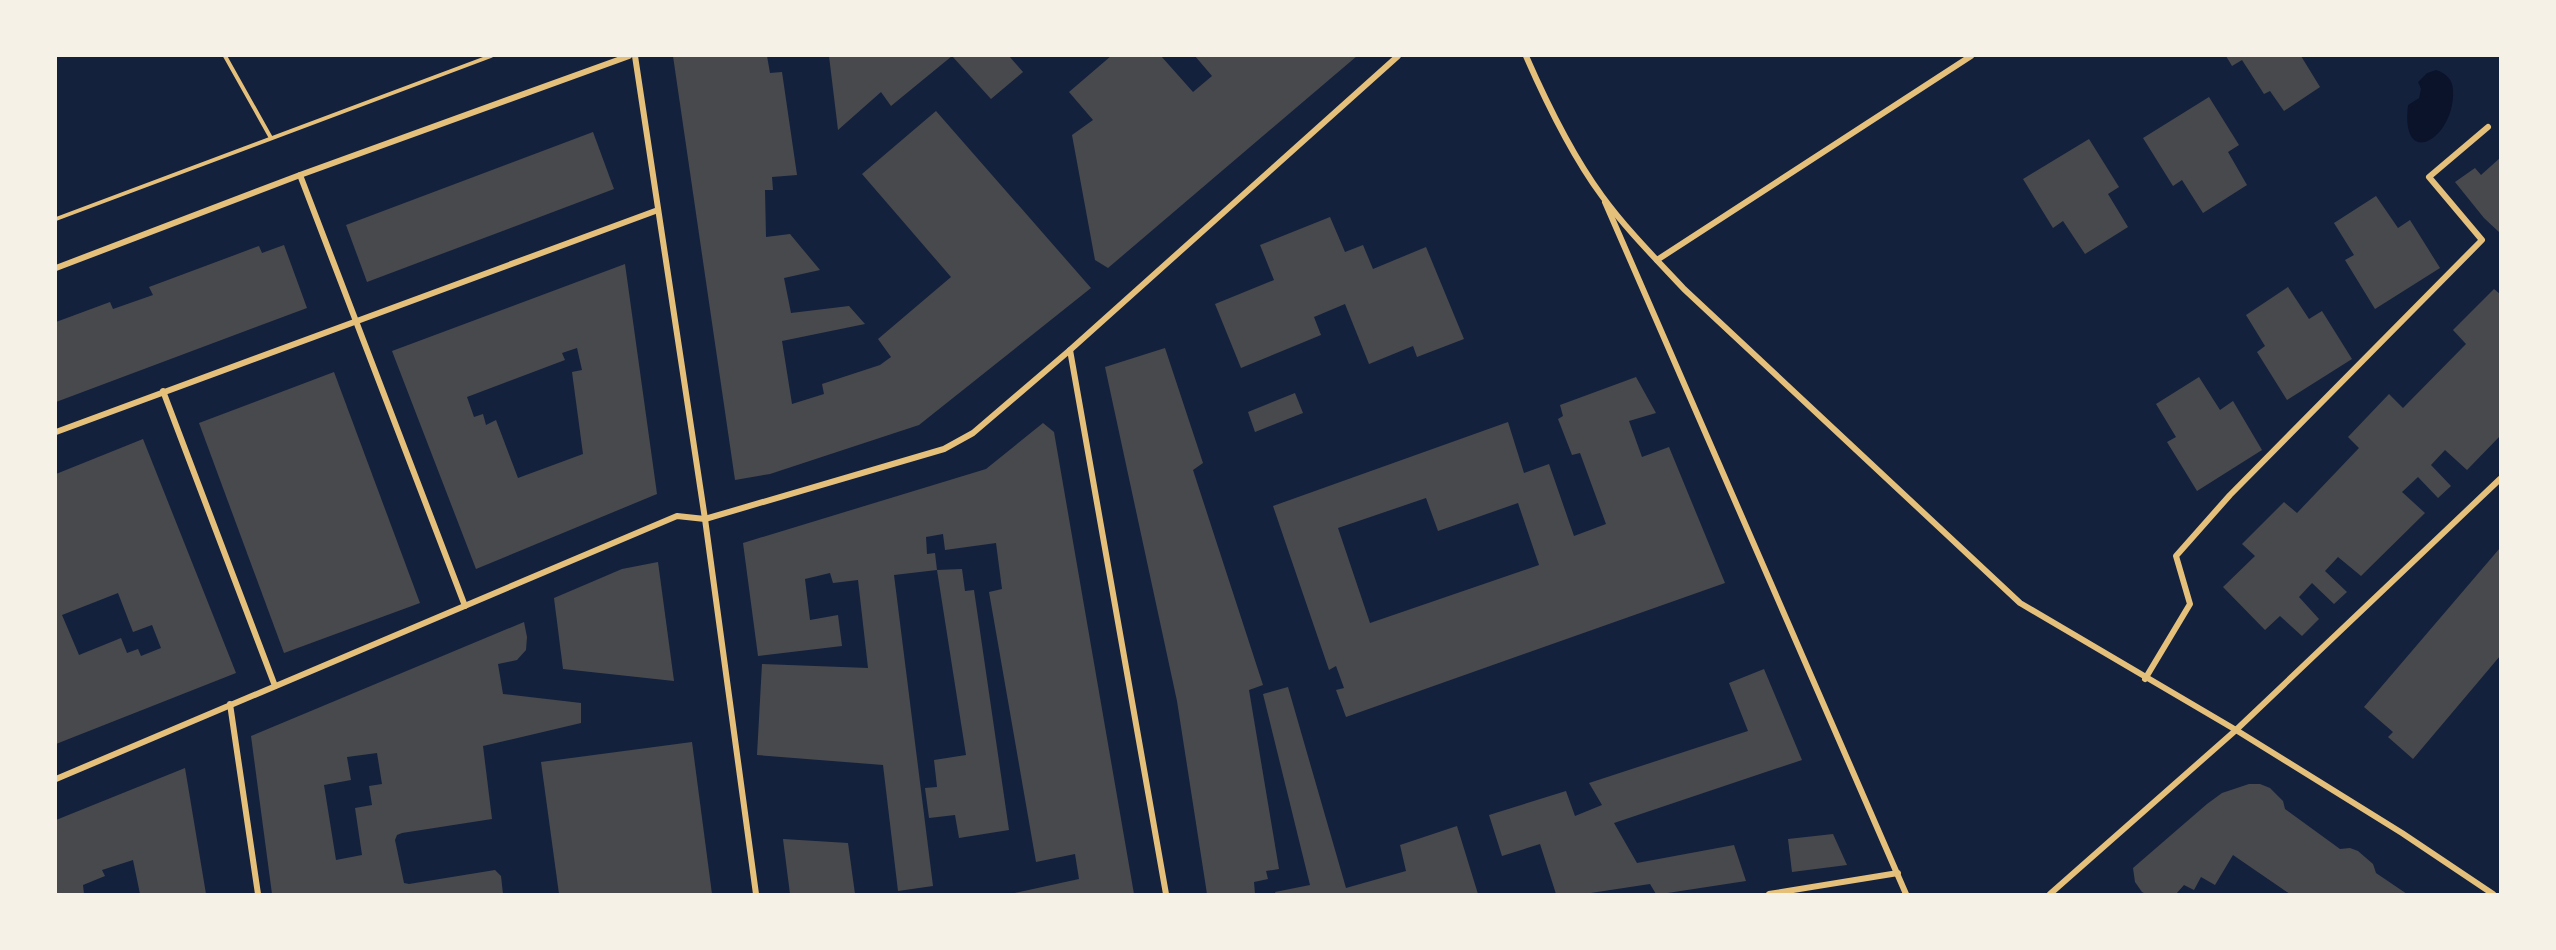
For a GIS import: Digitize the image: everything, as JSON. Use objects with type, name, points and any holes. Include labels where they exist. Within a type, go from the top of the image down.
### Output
[{"type":"street","points":[[56,268],[300,175],[628,56]]},
{"type":"street","points":[[634,56],[705,519],[756,894]]},
{"type":"street","points":[[56,779],[677,516],[705,519],[944,449],[973,433],[1070,350],[1398,56]]},
{"type":"street","points":[[1526,56],[1568,141],[1602,196],[1906,894]]},
{"type":"street","points":[[1658,260],[1971,56]]},
{"type":"street","points":[[2145,679],[2190,604],[2176,556],[2230,495],[2482,240],[2429,177],[2488,127]]},
{"type":"street","points":[[300,175],[465,606]]},
{"type":"street","points":[[1602,196],[1692,297],[2020,603],[2145,679],[2236,730],[2402,833],[2493,894]]},
{"type":"street","points":[[56,432],[658,210]]},
{"type":"street","points":[[1070,350],[1166,894]]},
{"type":"street","points":[[163,391],[275,686]]},
{"type":"street","points":[[2050,894],[2236,730],[2500,479]]},
{"type":"street","points":[[230,704],[258,894]]},
{"type":"street","points":[[1769,894],[1898,873]]},
{"type":"path","points":[[225,56],[271,138]]},
{"type":"path","points":[[56,219],[491,56]]},
{"type":"water","points":[[2436,70],[2446,75],[2452,83],[2452,107],[2438,134],[2429,141],[2420,142],[2412,138],[2408,126],[2408,105],[2419,98],[2421,89],[2418,82],[2427,73]]},
{"type":"building","points":[[673,56],[767,56],[770,73],[782,72],[797,175],[772,177],[773,190],[765,190],[766,237],[790,234],[820,270],[784,278],[791,313],[849,306],[865,324],[782,341],[792,404],[824,394],[822,384],[880,365],[891,357],[878,339],[951,277],[862,174],[936,111],[1091,288],[919,425],[770,474],[735,480]]},
{"type":"building","points":[[829,56],[952,56],[891,106],[881,92],[838,130]]},
{"type":"building","points":[[952,56],[1009,56],[1023,72],[991,99]]},
{"type":"building","points":[[1111,56],[1161,56],[1193,92],[1212,76],[1195,56],[1357,56],[1108,268],[1095,260],[1072,135],[1093,120],[1069,92]]},
{"type":"building","points":[[2226,56],[2301,56],[2320,87],[2284,111],[2270,91],[2264,94],[2242,60],[2232,66]]},
{"type":"building","points":[[2209,97],[2239,145],[2228,152],[2247,185],[2203,213],[2182,180],[2173,186],[2143,138]]},
{"type":"building","points":[[593,132],[614,189],[367,282],[346,225]]},
{"type":"building","points":[[2089,139],[2119,187],[2108,194],[2128,227],[2085,254],[2063,221],[2053,228],[2023,179]]},
{"type":"building","points":[[2500,158],[2500,233],[2484,218],[2455,182],[2475,168],[2481,175]]},
{"type":"building","points":[[2376,196],[2398,228],[2410,220],[2440,268],[2375,309],[2345,260],[2354,255],[2334,223]]},
{"type":"building","points":[[1330,217],[1345,252],[1363,245],[1373,269],[1426,247],[1464,339],[1417,357],[1413,346],[1369,364],[1345,304],[1314,317],[1321,335],[1241,368],[1215,304],[1274,280],[1260,245]]},
{"type":"building","points":[[284,245],[307,308],[56,402],[56,322],[110,302],[113,309],[153,295],[149,287],[259,246],[262,253]]},
{"type":"building","points":[[625,264],[657,494],[476,569],[392,351]],"holes":[[[577,348],[582,370],[572,372],[583,454],[518,478],[496,420],[486,425],[483,414],[474,417],[467,397],[565,360],[562,353]]]},
{"type":"building","points":[[2288,287],[2309,319],[2322,311],[2352,359],[2287,400],[2257,352],[2265,346],[2246,315]]},
{"type":"building","points":[[2494,289],[2500,294],[2500,436],[2467,470],[2445,450],[2431,465],[2451,486],[2438,498],[2418,477],[2402,492],[2425,513],[2361,576],[2338,557],[2325,571],[2347,592],[2334,604],[2312,583],[2299,597],[2319,619],[2302,636],[2280,616],[2265,630],[2223,587],[2255,556],[2242,544],[2284,502],[2297,513],[2359,448],[2348,437],[2389,394],[2403,408],[2466,344],[2453,330]]},
{"type":"building","points":[[1165,348],[1203,463],[1193,470],[1263,685],[1249,690],[1279,869],[1266,871],[1268,879],[1254,882],[1255,894],[1207,894],[1177,701],[1105,367]]},
{"type":"building","points":[[334,372],[420,603],[284,653],[199,423]]},
{"type":"building","points":[[1636,377],[1656,413],[1629,421],[1642,457],[1669,447],[1725,583],[1346,717],[1336,690],[1344,688],[1336,666],[1329,670],[1273,506],[1508,422],[1524,473],[1549,464],[1574,536],[1606,524],[1580,453],[1572,455],[1558,419],[1563,416],[1560,405]],"holes":[[[1426,498],[1438,531],[1518,503],[1539,565],[1370,623],[1338,528]]]},
{"type":"building","points":[[2199,377],[2220,410],[2233,401],[2262,450],[2197,491],[2167,442],[2176,437],[2156,404]]},
{"type":"building","points":[[1295,393],[1303,413],[1255,432],[1248,412]]},
{"type":"building","points":[[1043,423],[1054,432],[1134,894],[1010,894],[1079,879],[1075,854],[1036,862],[989,592],[1002,589],[996,543],[945,550],[943,534],[926,537],[927,554],[935,553],[937,570],[894,575],[933,886],[898,891],[883,765],[757,755],[762,664],[868,668],[858,580],[833,583],[830,573],[805,579],[810,620],[838,615],[842,646],[758,656],[743,543],[986,469]]},
{"type":"building","points":[[143,439],[236,673],[56,744],[56,474]],"holes":[[[118,593],[133,632],[152,625],[161,648],[141,656],[138,649],[127,653],[121,638],[79,655],[62,615]]]},
{"type":"building","points":[[2500,548],[2500,656],[2413,759],[2388,737],[2393,732],[2364,707]]},
{"type":"building","points":[[658,562],[674,681],[563,669],[554,598],[622,569]]},
{"type":"building","points":[[962,569],[965,591],[974,590],[1009,830],[959,838],[955,815],[929,818],[925,788],[937,787],[934,760],[966,755],[937,570]]},
{"type":"building","points":[[524,622],[527,637],[526,650],[517,660],[498,664],[503,694],[581,703],[581,723],[483,746],[492,819],[397,835],[395,840],[404,883],[495,870],[501,876],[503,894],[272,894],[251,736]],"holes":[[[377,753],[382,784],[369,786],[372,805],[355,808],[362,855],[336,860],[324,785],[351,780],[347,757]]]},
{"type":"building","points":[[1764,669],[1802,760],[1614,823],[1637,863],[1734,845],[1746,881],[1661,894],[1656,894],[1650,884],[1584,894],[1556,894],[1540,844],[1502,856],[1489,815],[1566,791],[1575,816],[1602,805],[1589,783],[1748,731],[1729,683]]},
{"type":"building","points":[[1288,687],[1346,888],[1406,871],[1400,845],[1457,826],[1478,894],[1276,894],[1275,892],[1310,885],[1263,694]]},
{"type":"building","points":[[692,742],[712,894],[559,894],[541,762]]},
{"type":"building","points":[[185,768],[206,894],[140,894],[133,860],[102,870],[105,876],[83,885],[84,894],[56,894],[56,820]]},
{"type":"building","points":[[2249,784],[2260,784],[2270,788],[2283,801],[2285,809],[2340,849],[2350,848],[2358,851],[2373,864],[2376,873],[2407,894],[2290,894],[2233,855],[2215,885],[2201,877],[2194,890],[2184,885],[2176,894],[2142,892],[2135,882],[2133,868],[2222,793]]},
{"type":"building","points":[[1833,834],[1847,865],[1792,872],[1788,839]]},
{"type":"building","points":[[783,839],[848,843],[855,894],[790,894]]}]
